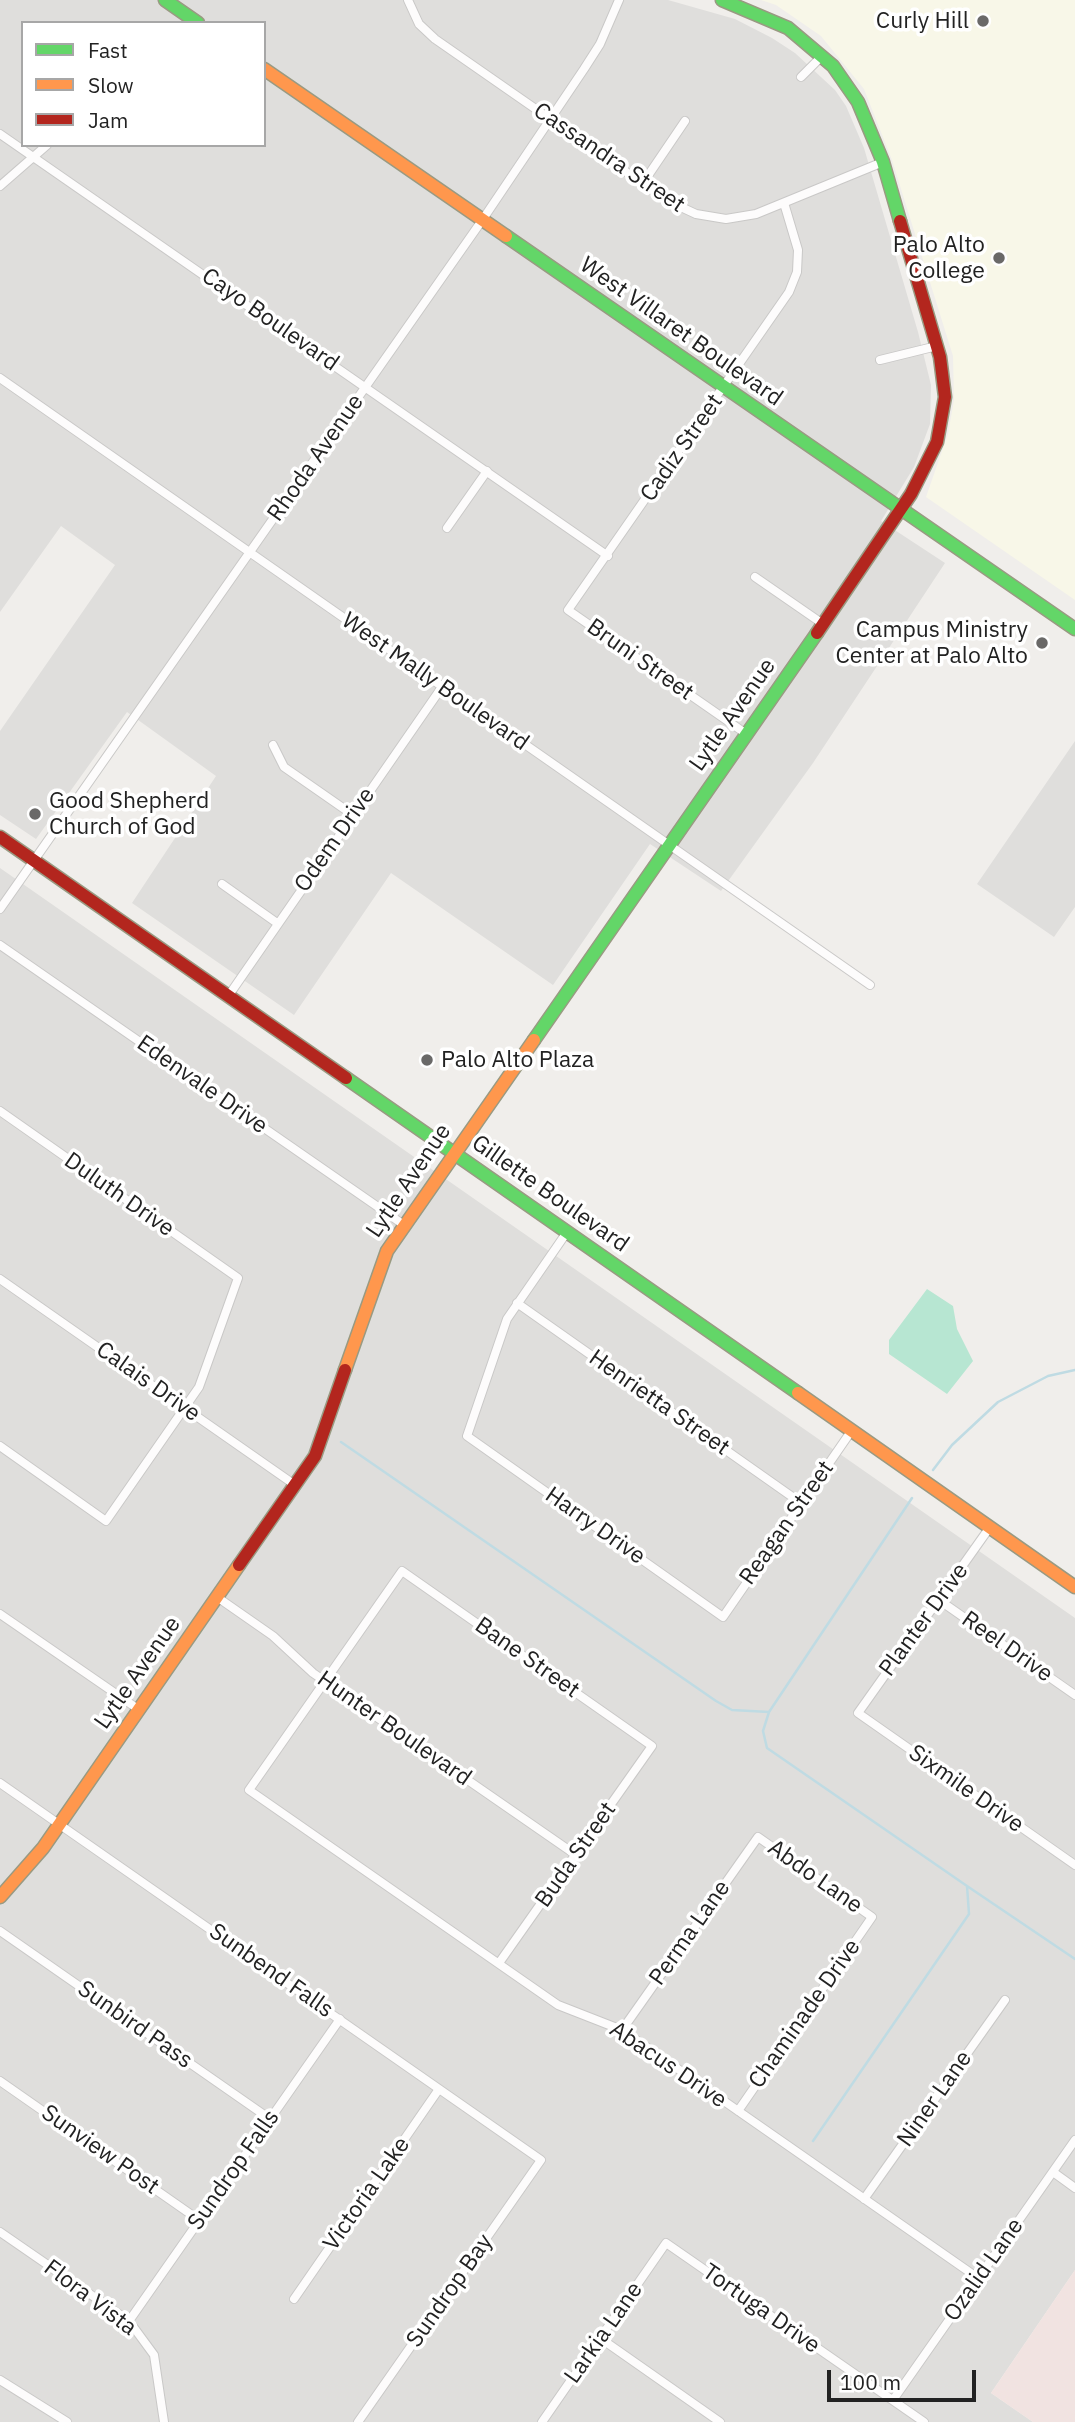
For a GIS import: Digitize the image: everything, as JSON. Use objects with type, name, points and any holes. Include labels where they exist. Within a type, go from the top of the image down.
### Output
[{"type":"street","points":[[165,0],[191,21]]},
{"type":"street","name":"Cassandra Street","points":[[408,0],[419,24],[429,34],[677,206],[706,217],[736,218],[784,203],[883,162]]},
{"type":"street","name":"Rhoda Avenue","points":[[0,909],[483,219],[600,44],[619,0]]},
{"type":"street","name":"Lytle Avenue","points":[[0,1897],[60,1824],[295,1485],[323,1440],[378,1270],[404,1225],[900,510],[924,472],[937,442],[945,397],[937,345],[883,162],[858,102],[822,56],[788,28],[722,0]]},
{"type":"street","points":[[801,77],[822,56]]},
{"type":"street","name":"West Villaret Boulevard","points":[[266,70],[1075,629]]},
{"type":"street","points":[[643,183],[685,121]]},
{"type":"street","name":"Cayo Boulevard","points":[[0,134],[608,556]]},
{"type":"street","points":[[0,186],[45,147]]},
{"type":"street","name":"Cadiz Street","points":[[568,610],[779,309],[797,272],[797,240],[784,203]]},
{"type":"street","points":[[880,360],[937,345]]},
{"type":"street","name":"West Mally Boulevard","points":[[0,378],[870,985]]},
{"type":"street","points":[[447,528],[487,471]]},
{"type":"street","points":[[754,577],[822,624]]},
{"type":"street","name":"Bruni Street","points":[[568,610],[745,733]]},
{"type":"street","name":"Odem Drive","points":[[229,995],[276,923],[442,687]]},
{"type":"street","points":[[273,745],[284,767],[353,815]]},
{"type":"street","name":"Gillette Boulevard","points":[[0,837],[1075,1587]]},
{"type":"street","points":[[222,884],[276,923]]},
{"type":"street","name":"Edenvale Drive","points":[[0,945],[404,1225]]},
{"type":"street","name":"Duluth Drive","points":[[0,1111],[239,1278],[208,1369],[184,1408]]},
{"type":"street","points":[[517,1303],[567,1232]]},
{"type":"street","name":"Calais Drive","points":[[0,1279],[295,1485]]},
{"type":"street","name":"Harry Drive","points":[[517,1303],[500,1334],[467,1436],[723,1617]]},
{"type":"street","name":"Henrietta Street","points":[[517,1303],[801,1503]]},
{"type":"street","points":[[0,1446],[106,1521],[184,1408]]},
{"type":"street","name":"Reagan Street","points":[[723,1617],[852,1430]]},
{"type":"street","name":"Planter Drive","points":[[858,1713],[990,1527]]},
{"type":"street","name":"Bane Street","points":[[325,1681],[402,1570],[652,1746]]},
{"type":"street","name":"Hunter Boulevard","points":[[217,1597],[273,1636],[325,1681],[576,1855]]},
{"type":"street","name":"Reel Drive","points":[[939,1600],[1075,1695]]},
{"type":"street","points":[[0,1614],[138,1710]]},
{"type":"street","name":"Abacus Drive","points":[[325,1681],[249,1790],[564,2009],[622,2030],[978,2278]]},
{"type":"street","name":"Sixmile Drive","points":[[858,1713],[1075,1865]]},
{"type":"street","name":"Buda Street","points":[[499,1963],[652,1746]]},
{"type":"street","name":"Sunbend Falls","points":[[0,1783],[541,2160]]},
{"type":"street","name":"Abdo Lane","points":[[758,1837],[872,1917]]},
{"type":"street","name":"Perma Lane","points":[[622,2030],[758,1837]]},
{"type":"street","name":"Chaminade Drive","points":[[738,2111],[872,1917]]},
{"type":"street","name":"Sunbird Pass","points":[[0,1931],[270,2119]]},
{"type":"street","name":"Niner Lane","points":[[864,2199],[1006,2000]]},
{"type":"street","name":"Sundrop Falls","points":[[129,2321],[340,2019]]},
{"type":"street","name":"Sunview Post","points":[[0,2081],[199,2220]]},
{"type":"street","name":"Victoria Lake","points":[[294,2300],[439,2089]]},
{"type":"street","name":"Ozalid Lane","points":[[893,2400],[1075,2140]]},
{"type":"street","name":"Sundrop Bay","points":[[358,2422],[541,2160]]},
{"type":"street","points":[[1053,2172],[1075,2188]]},
{"type":"street","name":"Flora Vista","points":[[0,2232],[129,2321],[154,2355],[164,2422]]},
{"type":"street","name":"Larkia Lane","points":[[542,2422],[667,2243]]},
{"type":"street","name":"Tortuga Drive","points":[[667,2243],[924,2422]]},
{"type":"street","points":[[600,2338],[720,2422]]},
{"type":"street","points":[[0,2380],[67,2422]]},
{"type":"shaded area","points":[[0,0],[668,0],[735,19],[772,38],[795,53],[835,90],[846,106],[864,148],[931,385],[930,424],[914,467],[881,521],[945,563],[813,763],[721,891],[650,844],[553,985],[391,873],[294,1015],[132,903],[216,776],[127,712],[36,839],[0,815],[0,731],[115,565],[61,526],[0,612]]},
{"type":"shaded area","name":"Palo Alto College","points":[[761,0],[1075,0],[1075,600],[926,497],[948,434],[954,400],[953,356],[892,160],[864,89],[821,36],[776,5]]},
{"type":"shaded area","points":[[1075,741],[1075,907],[1054,937],[977,884]]},
{"type":"shaded area","points":[[0,868],[1075,1618],[1075,2270],[991,2393],[1033,2422],[0,2422]]},
{"type":"shaded area","points":[[1075,2270],[1075,2422],[1033,2422],[991,2393]]},
{"type":"green space","points":[[927,1289],[953,1306],[957,1329],[973,1361],[947,1394],[889,1354],[889,1340]]},
{"type":"waterway","points":[[933,1470],[952,1445],[998,1402],[1048,1376],[1075,1370]]},
{"type":"waterway","points":[[341,1442],[716,1701],[732,1710],[769,1712]]},
{"type":"waterway","points":[[813,2141],[969,1914],[967,1886],[767,1748],[763,1731],[769,1712],[912,1498]]},
{"type":"waterway","points":[[967,1886],[1075,1959]]},
{"type":"traffic: fast","points":[[165,0],[195,21]]},
{"type":"traffic: fast","points":[[722,0],[788,28],[833,66],[858,102],[883,162],[900,221]]},
{"type":"traffic: fast","points":[[506,236],[1075,629]]},
{"type":"traffic: fast","points":[[534,1040],[817,633]]},
{"type":"traffic: fast","points":[[346,1078],[798,1393]]},
{"type":"traffic: slow","points":[[266,70],[506,236]]},
{"type":"traffic: slow","points":[[345,1370],[387,1251],[534,1040]]},
{"type":"traffic: slow","points":[[798,1393],[1075,1587]]},
{"type":"traffic: slow","points":[[0,1897],[43,1848],[239,1565]]},
{"type":"traffic: jam","points":[[817,633],[911,494],[937,442],[945,397],[940,357],[900,221]]},
{"type":"traffic: jam","points":[[0,837],[346,1078]]},
{"type":"traffic: jam","points":[[239,1565],[315,1456],[345,1370]]},
{"type":"place","name":"Curly Hill","points":[[983,21]]},
{"type":"place","name":"Palo Alto College","points":[[999,258]]},
{"type":"place","name":"Campus Ministry Center at Palo Alto","points":[[1042,643]]},
{"type":"place","name":"Good Shepherd Church of God","points":[[35,814]]},
{"type":"place","name":"Palo Alto Plaza","points":[[427,1060]]}]
